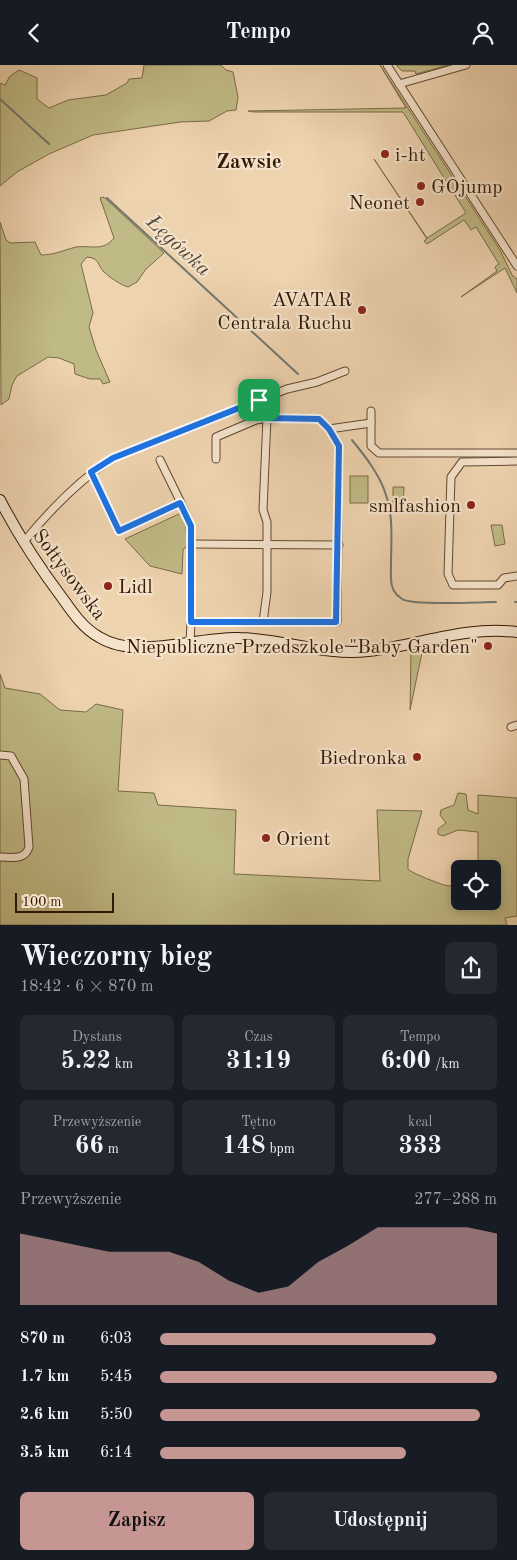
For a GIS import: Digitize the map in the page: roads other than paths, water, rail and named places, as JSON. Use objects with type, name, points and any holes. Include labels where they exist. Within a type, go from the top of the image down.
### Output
[{"type":"street","points":[[387,65],[517,266]]},
{"type":"street","points":[[400,84],[466,65]]},
{"type":"street","points":[[23,543],[36,527],[91,472],[113,458],[287,389],[317,383],[345,371]]},
{"type":"street","points":[[259,400],[267,418],[267,457],[263,471],[267,544],[267,592],[263,622]]},
{"type":"street","points":[[371,411],[371,446],[379,453],[517,453]]},
{"type":"street","points":[[191,622],[336,622],[339,545],[339,446],[329,429],[319,419],[267,418],[256,420],[216,437],[216,459]]},
{"type":"street","points":[[329,429],[371,423]]},
{"type":"street","points":[[160,460],[191,526],[190,643]]},
{"type":"street","points":[[517,461],[462,462],[454,470],[452,477],[448,574],[453,585],[498,585],[504,577],[517,576]]},
{"type":"street","points":[[91,472],[119,531],[180,503]]},
{"type":"street","name":"Sołtysowska","points":[[1,505],[23,543],[77,617],[98,637],[114,644],[131,647],[229,638],[259,638],[357,652],[397,647],[469,631],[517,631]]},
{"type":"street","points":[[191,544],[339,545]]},
{"type":"street","points":[[0,857],[21,857],[26,854],[28,847],[24,779],[13,757],[3,755]]},
{"type":"waterway","name":"Łęgówka","points":[[0,99],[49,144]]},
{"type":"waterway","name":"Łęgówka","points":[[107,198],[298,374]]},
{"type":"waterway","name":"Łęgówka","points":[[352,440],[376,473],[389,505],[391,582],[392,588],[397,595],[402,599],[419,602],[496,602]]},
{"type":"place","name":"i-ht","points":[[385,154]]},
{"type":"place","name":"GOjump","points":[[421,186]]},
{"type":"place","name":"Neonet","points":[[420,202]]},
{"type":"place","name":"AVATAR Centrala Ruchu","points":[[362,310]]},
{"type":"place","name":"smlfashion","points":[[471,505]]},
{"type":"place","name":"Lidl","points":[[108,586]]},
{"type":"place","name":"Niepubliczne Przedszkole \"Baby Garden\"","points":[[488,646]]},
{"type":"place","name":"Biedronka","points":[[417,757]]},
{"type":"place","name":"Orient","points":[[266,838]]},
{"type":"district","name":"Zawsie","points":[[249,161]]}]
